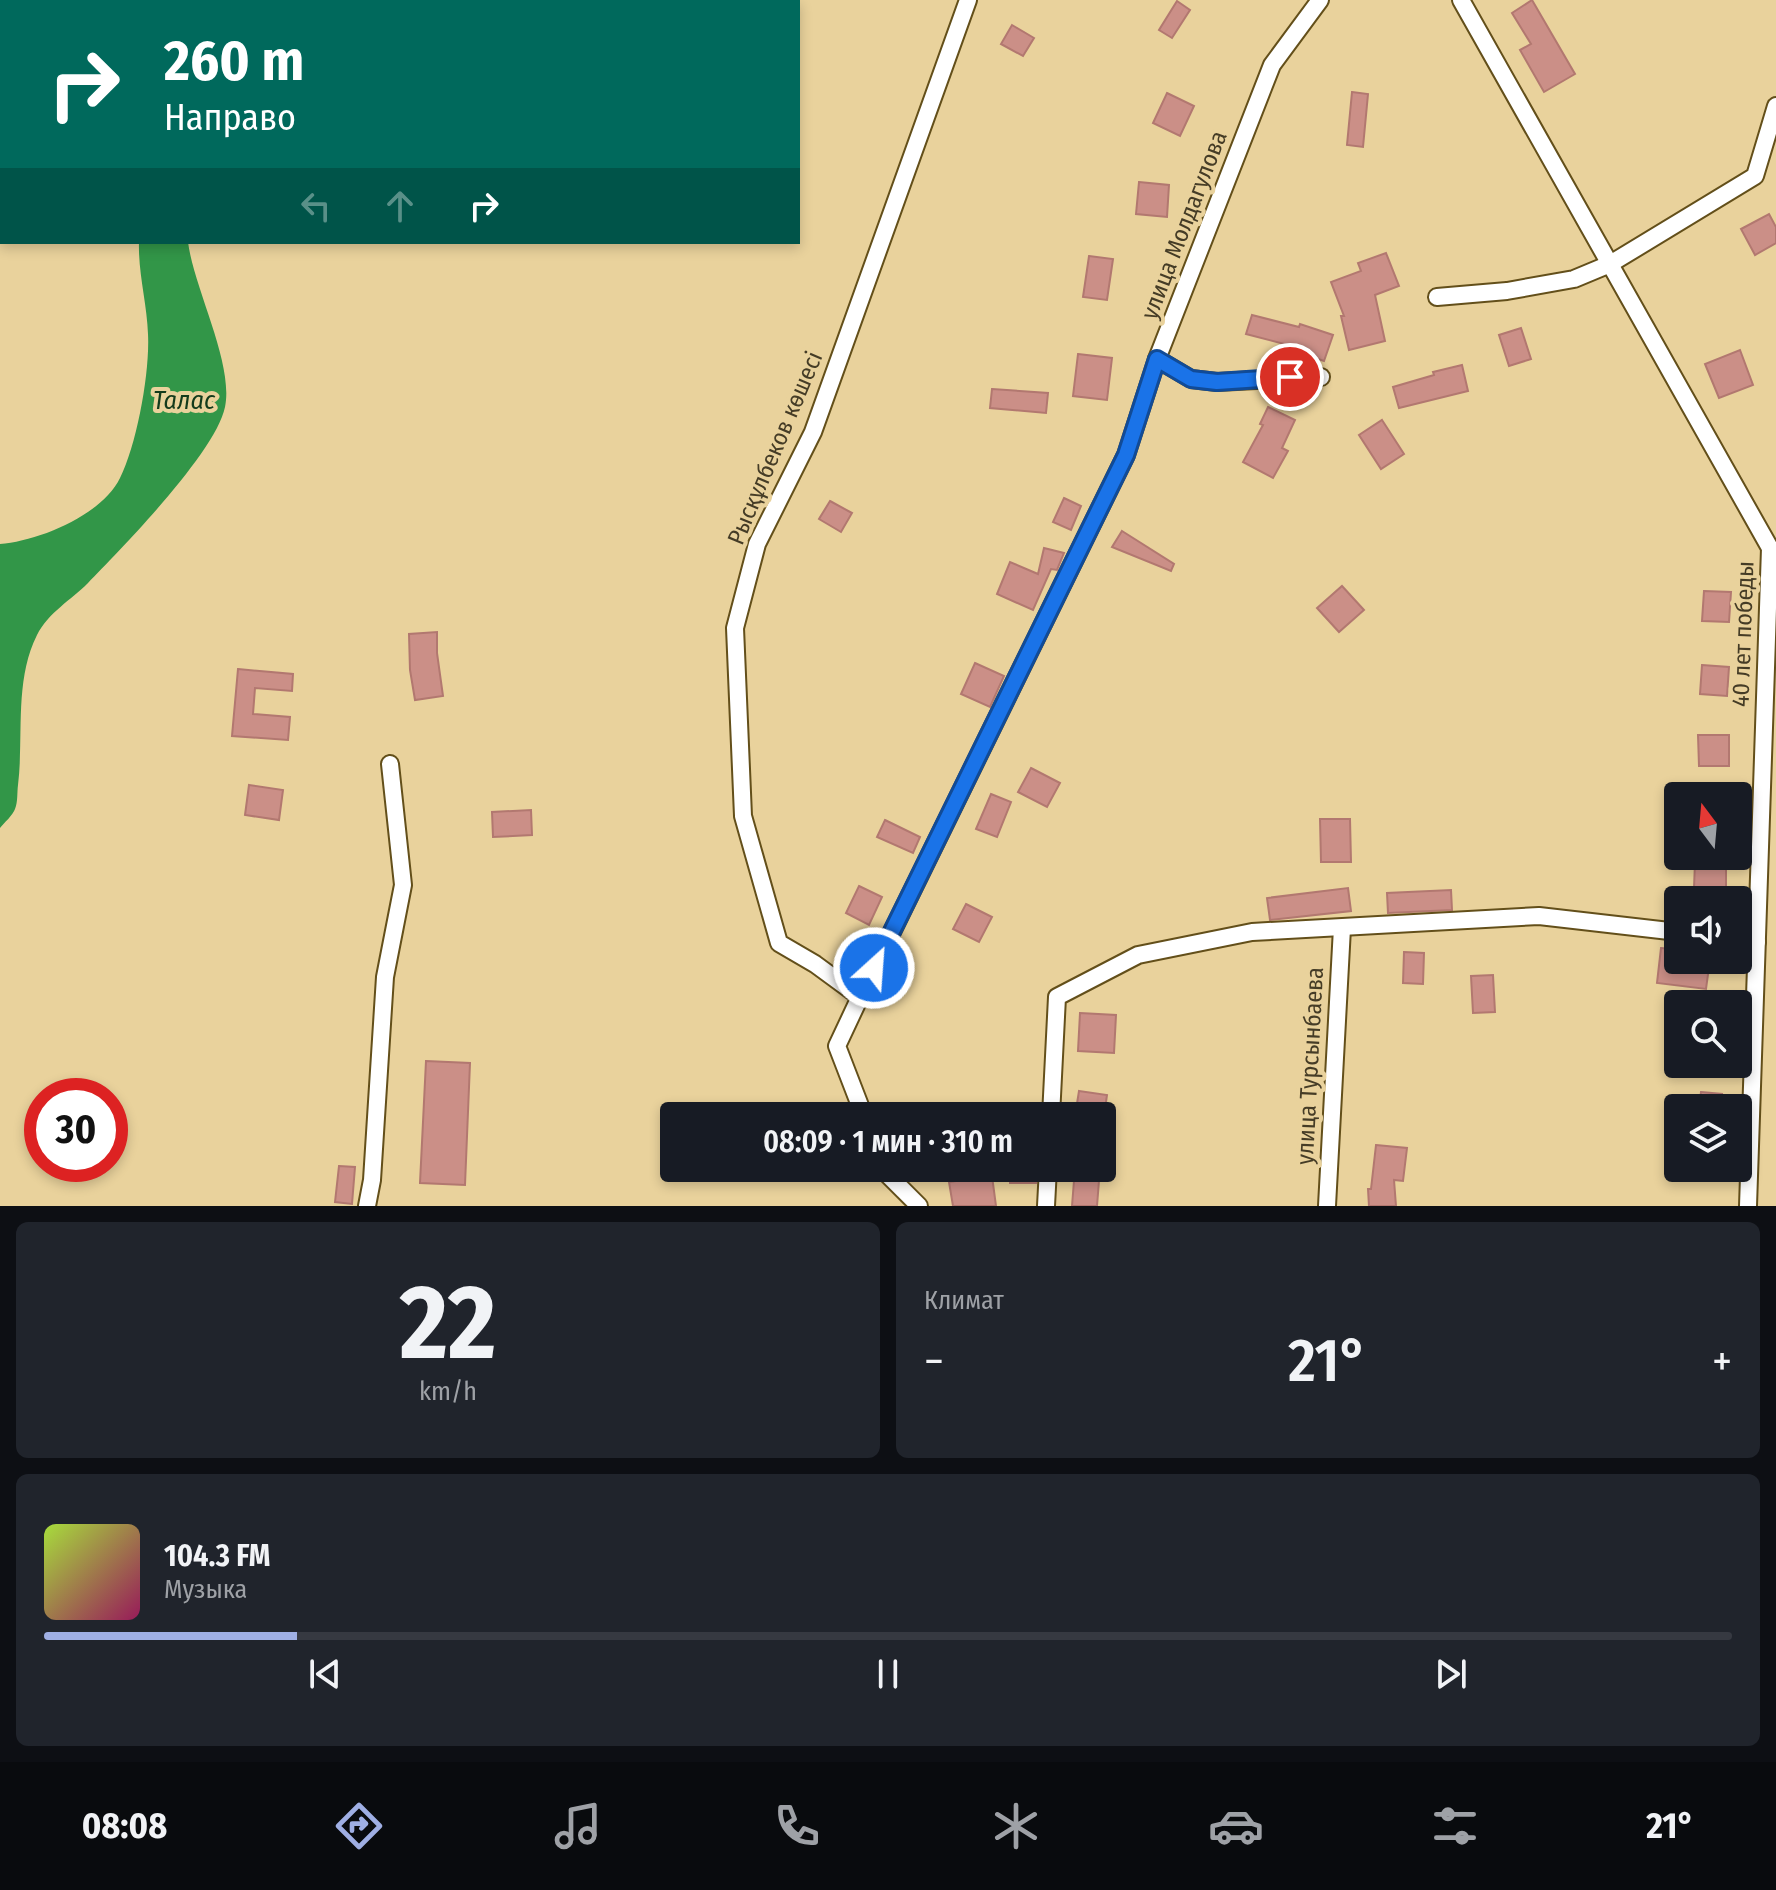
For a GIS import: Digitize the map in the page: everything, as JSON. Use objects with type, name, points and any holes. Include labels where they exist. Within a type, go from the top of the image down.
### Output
[{"type":"street","name":"Рысқұлбеков көшесі","points":[[860,997],[815,964],[779,943],[743,816],[735,628],[757,544],[813,432],[968,0]]},
{"type":"street","name":"улица Молдагулова","points":[[860,997],[1126,455],[1157,359],[1272,65],[1320,0]]},
{"type":"street","name":"40 лет победы","points":[[1461,0],[1770,548],[1748,1206]]},
{"type":"street","points":[[1437,297],[1507,291],[1574,279],[1610,264],[1755,176],[1776,106]]},
{"type":"street","points":[[1157,359],[1191,379],[1217,382],[1321,377]]},
{"type":"street","points":[[367,1206],[372,1180],[385,977],[403,885],[390,764]]},
{"type":"street","points":[[1052,1102],[1057,997],[1138,955],[1252,932],[1539,916],[1664,930]]},
{"type":"street","name":"улица Турсынбаева","points":[[1327,1206],[1342,928]]},
{"type":"street","points":[[1752,941],[1757,942]]},
{"type":"street","points":[[859,1102],[837,1046],[860,997]]},
{"type":"street","points":[[895,1182],[919,1206]]},
{"type":"street","points":[[1046,1206],[1047,1182]]},
{"type":"water","name":"Талас","points":[[139,244],[188,244],[224,369],[225,407],[205,449],[166,499],[88,583],[47,620],[37,635],[22,690],[17,803],[0,828],[0,544],[33,538],[68,524],[99,504],[120,478],[137,428],[147,368],[147,322]]},
{"type":"building","points":[[1532,0],[1575,74],[1544,92],[1520,50],[1531,44],[1512,13]]},
{"type":"building","points":[[1177,1],[1190,10],[1172,38],[1159,30]]},
{"type":"building","points":[[1012,25],[1034,38],[1023,56],[1001,44]]},
{"type":"building","points":[[1352,92],[1368,94],[1363,147],[1347,145]]},
{"type":"building","points":[[1167,93],[1194,106],[1180,136],[1153,123]]},
{"type":"building","points":[[1139,182],[1169,185],[1167,217],[1136,214]]},
{"type":"building","points":[[1769,214],[1776,227],[1776,243],[1755,255],[1741,229]]},
{"type":"building","points":[[1386,253],[1399,286],[1375,295],[1385,341],[1349,350],[1341,316],[1344,316],[1331,282],[1361,271],[1358,263]]},
{"type":"building","points":[[1089,256],[1113,259],[1107,300],[1083,297]]},
{"type":"building","points":[[1252,315],[1299,327],[1300,324],[1333,335],[1324,361],[1291,350],[1292,346],[1246,334]]},
{"type":"building","points":[[1521,328],[1531,359],[1509,366],[1499,335]]},
{"type":"building","points":[[1740,350],[1753,385],[1719,398],[1705,364]]},
{"type":"building","points":[[1078,354],[1112,358],[1107,400],[1073,396]]},
{"type":"building","points":[[1462,365],[1468,391],[1399,408],[1393,387]]},
{"type":"building","points":[[992,389],[1048,393],[1046,413],[990,408]]},
{"type":"building","points":[[1268,407],[1295,420],[1282,448],[1288,451],[1273,478],[1243,462],[1263,425],[1260,424]]},
{"type":"building","points":[[1382,420],[1404,454],[1381,469],[1359,435]]},
{"type":"building","points":[[1064,498],[1081,506],[1071,530],[1053,522]]},
{"type":"building","points":[[830,501],[852,513],[841,532],[819,519]]},
{"type":"building","points":[[1122,531],[1174,564],[1171,571],[1112,547]]},
{"type":"building","points":[[1044,548],[1064,553],[1057,570],[1051,569],[1033,610],[997,594],[1010,562],[1038,574]]},
{"type":"building","points":[[1342,586],[1364,610],[1339,632],[1317,608]]},
{"type":"building","points":[[1704,591],[1731,592],[1729,622],[1702,621]]},
{"type":"building","points":[[437,632],[443,696],[415,700],[409,634]]},
{"type":"building","points":[[975,663],[1004,676],[990,707],[961,694]]},
{"type":"building","points":[[1702,665],[1729,667],[1727,696],[1700,694]]},
{"type":"building","points":[[238,669],[293,674],[292,691],[255,688],[253,714],[290,717],[288,740],[232,736]]},
{"type":"building","points":[[1698,735],[1729,735],[1729,766],[1699,766]]},
{"type":"building","points":[[1031,768],[1060,783],[1047,807],[1018,792]]},
{"type":"building","points":[[249,785],[283,790],[279,820],[245,815]]},
{"type":"building","points":[[991,794],[1011,802],[997,837],[976,829]]},
{"type":"building","points":[[531,810],[532,835],[493,837],[492,812]]},
{"type":"building","points":[[1320,819],[1350,819],[1351,862],[1321,862]]},
{"type":"building","points":[[885,820],[920,837],[913,853],[877,837]]},
{"type":"building","points":[[1695,870],[1726,870],[1726,886],[1694,886]]},
{"type":"building","points":[[859,886],[882,897],[869,925],[846,913]]},
{"type":"building","points":[[1348,888],[1351,911],[1270,920],[1267,898]]},
{"type":"building","points":[[1451,890],[1452,910],[1388,913],[1387,893]]},
{"type":"building","points":[[966,904],[992,917],[979,942],[953,929]]},
{"type":"building","points":[[1661,948],[1664,948],[1664,974],[1708,974],[1706,989],[1657,983]]},
{"type":"building","points":[[1404,952],[1424,953],[1423,984],[1403,983]]},
{"type":"building","points":[[1493,975],[1495,1012],[1473,1013],[1471,976]]},
{"type":"building","points":[[1080,1013],[1116,1015],[1114,1053],[1078,1051]]},
{"type":"building","points":[[426,1061],[470,1063],[465,1185],[420,1183]]},
{"type":"building","points":[[1079,1091],[1107,1095],[1106,1102],[1077,1102]]},
{"type":"building","points":[[1376,1145],[1407,1148],[1403,1181],[1394,1180],[1396,1206],[1369,1206],[1368,1189],[1371,1189]]},
{"type":"building","points":[[339,1166],[355,1167],[352,1204],[335,1202]]},
{"type":"building","points":[[949,1182],[993,1182],[996,1206],[953,1206]]},
{"type":"building","points":[[1074,1182],[1099,1182],[1097,1206],[1072,1206]]},
{"type":"route","points":[[874,968],[1126,455],[1157,359],[1191,379],[1217,382],[1290,377]]}]
